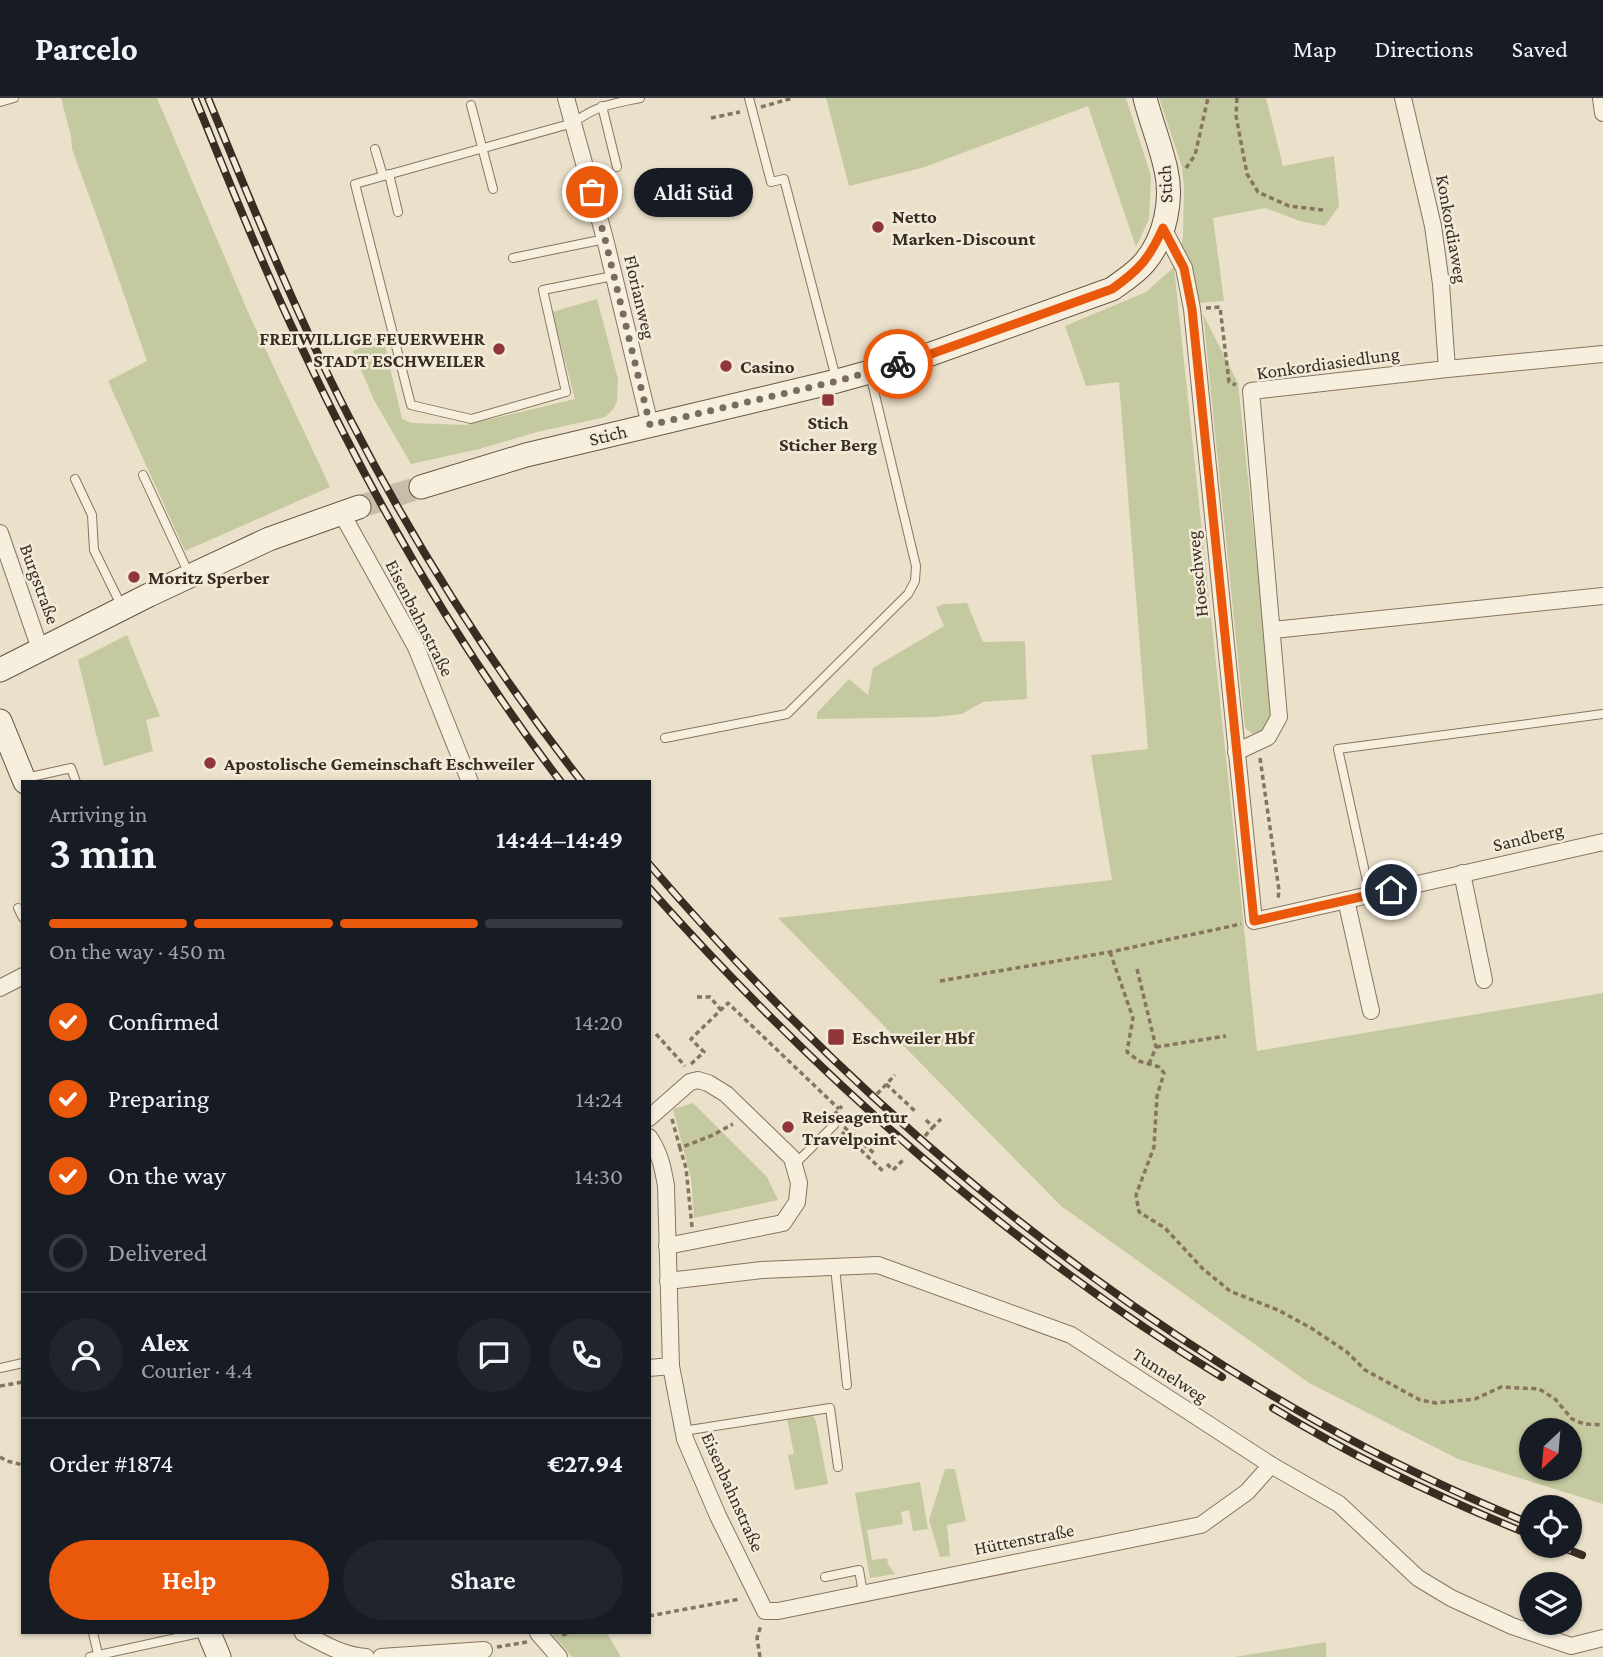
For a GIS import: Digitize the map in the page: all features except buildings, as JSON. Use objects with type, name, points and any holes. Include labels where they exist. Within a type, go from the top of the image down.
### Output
[{"type":"main road","name":"Stich","points":[[421,487],[526,456],[917,359],[1112,289],[1129,278],[1145,262],[1163,228],[1169,193],[1167,174],[1145,98]]},
{"type":"main road","points":[[0,670],[269,539],[350,510]]},
{"type":"main road","points":[[0,722],[24,780]]},
{"type":"main road","points":[[209,1634],[219,1657]]},
{"type":"street","name":"Florianweg","points":[[566,98],[605,239],[650,425]]},
{"type":"street","name":"Konkordiaweg","points":[[1403,98],[1433,226],[1441,284],[1447,369]]},
{"type":"street","points":[[1601,98],[1603,113]]},
{"type":"street","name":"Hoeschweg","points":[[1163,228],[1184,268],[1192,309],[1254,921]]},
{"type":"street","name":"Konkordiasiedlung","points":[[1236,752],[1268,737],[1279,717],[1251,391],[1603,354]]},
{"type":"street","name":"Eisenbahnstraße","points":[[350,510],[416,647],[469,780]]},
{"type":"street","name":"Burgstraße","points":[[0,534],[40,649]]},
{"type":"street","points":[[1273,631],[1603,596]]},
{"type":"street","name":"Sandberg","points":[[1254,921],[1603,842]]},
{"type":"street","points":[[1462,873],[1484,980]]},
{"type":"street","points":[[1346,900],[1371,1011]]},
{"type":"street","points":[[0,988],[21,977]]},
{"type":"street","points":[[651,1116],[690,1082],[698,1080],[708,1083],[726,1094],[792,1158],[799,1183],[797,1202],[783,1223],[667,1246]]},
{"type":"street","name":"Eisenbahnstraße","points":[[651,1140],[663,1167],[666,1186],[671,1366],[683,1431],[718,1516],[765,1611]]},
{"type":"street","name":"Tunnelweg","points":[[668,1281],[762,1270],[878,1265],[1070,1335],[1271,1465],[1339,1504],[1418,1578],[1451,1598],[1512,1626],[1571,1646],[1603,1638]]},
{"type":"street","points":[[651,1368],[671,1366]]},
{"type":"street","name":"Hüttenstraße","points":[[765,1611],[778,1611],[1201,1525],[1247,1492],[1271,1465]]},
{"type":"street","points":[[305,1634],[351,1656],[366,1657]]},
{"type":"street","points":[[540,1636],[559,1657]]},
{"type":"street","points":[[381,1657],[484,1650]]},
{"type":"lane","points":[[0,102],[14,98]]},
{"type":"lane","points":[[613,276],[543,290],[566,393],[471,419],[411,405],[355,184],[573,123],[602,106],[640,98]]},
{"type":"lane","points":[[749,98],[771,182],[784,179],[837,381]]},
{"type":"lane","points":[[471,105],[493,189]]},
{"type":"lane","points":[[602,106],[617,167]]},
{"type":"lane","points":[[375,149],[398,212]]},
{"type":"lane","points":[[513,258],[605,239]]},
{"type":"lane","points":[[665,738],[787,714],[908,594],[915,581],[916,566],[870,372]]},
{"type":"lane","points":[[143,475],[190,576]]},
{"type":"lane","points":[[75,479],[92,515],[94,551],[123,608]]},
{"type":"lane","points":[[1370,895],[1338,749],[1603,714]]},
{"type":"lane","points":[[28,780],[71,768],[75,780]]},
{"type":"lane","points":[[18,908],[21,914]]},
{"type":"lane","points":[[794,1165],[834,1125]]},
{"type":"lane","points":[[835,1266],[847,1385]]},
{"type":"lane","points":[[0,1367],[21,1363]]},
{"type":"lane","points":[[683,1431],[830,1408],[838,1467]]},
{"type":"lane","points":[[825,1577],[859,1570],[863,1592]]},
{"type":"lane","points":[[93,1634],[94,1656],[194,1634]]},
{"type":"path","points":[[1169,193],[1195,155],[1208,98]]},
{"type":"path","points":[[1237,98],[1236,116],[1247,174],[1258,192],[1289,206],[1322,210]]},
{"type":"path","points":[[1220,307],[1229,382],[1251,391]]},
{"type":"path","points":[[1261,761],[1279,890]]},
{"type":"path","points":[[940,981],[1110,952],[1254,921]]},
{"type":"path","points":[[1110,952],[1133,1018],[1127,1052],[1164,1073],[1157,1096],[1154,1147],[1136,1195],[1139,1212],[1165,1228],[1202,1268],[1230,1291],[1278,1310],[1311,1328],[1347,1352],[1365,1370],[1420,1400],[1436,1403],[1475,1399],[1501,1387],[1539,1389],[1555,1399],[1572,1419],[1584,1424],[1603,1425]]},
{"type":"path","points":[[1137,968],[1156,1047],[1149,1064]]},
{"type":"path","points":[[698,997],[710,997],[721,1010]]},
{"type":"path","points":[[656,1034],[687,1068],[704,1052],[691,1039],[728,1003],[839,1109],[842,1106]]},
{"type":"path","points":[[1156,1047],[1226,1035]]},
{"type":"path","points":[[877,1094],[895,1075]]},
{"type":"path","points":[[886,1084],[916,1112]]},
{"type":"path","points":[[690,1242],[692,1221],[686,1168],[680,1147],[713,1135],[749,1116]]},
{"type":"path","points":[[925,1136],[941,1119]]},
{"type":"path","points":[[926,1120],[933,1127]]},
{"type":"path","points":[[834,1125],[884,1172]]},
{"type":"path","points":[[859,1139],[876,1155]]},
{"type":"path","points":[[887,1164],[893,1170],[902,1160]]},
{"type":"path","points":[[0,1387],[21,1382]]},
{"type":"path","points":[[0,1457],[21,1464]]},
{"type":"path","points":[[651,1616],[756,1596]]},
{"type":"path","points":[[760,1657],[757,1637],[765,1611]]},
{"type":"path","points":[[484,1650],[540,1636]]},
{"type":"green space","points":[[61,98],[157,98],[248,312],[330,487],[185,551],[108,381],[147,361],[72,149]]},
{"type":"green space","points":[[826,98],[1126,98],[1151,176],[1149,219],[1136,247],[1088,106],[922,168],[849,186]]},
{"type":"green space","points":[[1159,98],[1266,98],[1283,166],[1334,156],[1339,206],[1325,226],[1300,221],[1265,208],[1213,218],[1224,301],[1199,303],[1190,264],[1181,248],[1184,188],[1182,167]]},
{"type":"green space","points":[[1174,267],[1257,1051],[1603,993],[1603,1504],[1582,1497],[1582,1495],[1529,1481],[1582,1481],[1582,1418],[1519,1418],[1519,1478],[1458,1459],[1309,1383],[1061,1206],[778,918],[1112,880],[1091,755],[1148,749],[1119,382],[1086,386],[1065,326],[1146,292]]},
{"type":"green space","points":[[597,299],[618,379],[617,401],[605,417],[411,464],[374,400],[353,351],[382,333],[402,419],[412,423],[466,425],[575,399],[552,312]]},
{"type":"green space","points":[[1203,314],[1238,383],[1272,709],[1264,728],[1253,734],[1245,728]]},
{"type":"green space","points":[[967,603],[983,642],[1025,641],[1027,699],[983,702],[962,714],[936,717],[817,719],[817,713],[849,679],[868,695],[873,668],[944,626],[936,607]]},
{"type":"green space","points":[[127,635],[160,716],[146,720],[153,751],[104,766],[78,660]]},
{"type":"green space","points":[[693,1103],[767,1177],[778,1200],[694,1218],[691,1178],[673,1109]]},
{"type":"green space","points":[[812,1415],[816,1421],[828,1484],[795,1490],[788,1455],[794,1454],[787,1419]]},
{"type":"green space","points":[[945,1469],[955,1469],[966,1521],[947,1525],[950,1556],[940,1557],[929,1520]]},
{"type":"green space","points":[[920,1482],[928,1529],[913,1531],[909,1510],[901,1512],[903,1524],[867,1530],[872,1560],[887,1558],[895,1574],[870,1578],[855,1493]]},
{"type":"green space","points":[[552,1634],[608,1634],[621,1657],[572,1657]]},
{"type":"green space","points":[[1326,1642],[1326,1657],[1234,1657]]},
{"type":"tunnel","points":[[359,507],[421,487]]},
{"type":"railway","points":[[195,98],[273,285],[358,460],[452,625],[560,780]]},
{"type":"railway","points":[[208,98],[293,299],[374,465],[457,605],[517,695],[580,780]]},
{"type":"railway","points":[[651,866],[798,1025],[878,1101],[960,1173],[1046,1242],[1134,1307],[1226,1367],[1320,1423],[1372,1451],[1519,1519]]},
{"type":"railway","points":[[651,890],[778,1024],[918,1154],[991,1215],[1067,1273],[1222,1377]]},
{"type":"railway","points":[[1273,1408],[1399,1477],[1519,1530]]},
{"type":"way so far","points":[[592,192],[650,425],[898,364]]},
{"type":"place","name":"Aldi Süd","points":[[592,192]]},
{"type":"place","name":"Netto Marken-Discount","points":[[878,227]]},
{"type":"place","name":"FREIWILLIGE FEUERWEHR STADT ESCHWEILER","points":[[499,349]]},
{"type":"place","name":"Casino","points":[[726,366]]},
{"type":"place","name":"Stich Sticher Berg","points":[[828,400]]},
{"type":"place","name":"Moritz Sperber","points":[[134,577]]},
{"type":"place","name":"Apostolische Gemeinschaft Eschweiler","points":[[210,763]]},
{"type":"place","name":"Eschweiler Hbf","points":[[836,1037]]},
{"type":"place","name":"Reiseagentur Travelpoint","points":[[788,1127]]},
{"type":"route","points":[[898,364],[1112,289],[1129,278],[1145,262],[1163,228],[1184,268],[1192,309],[1254,921],[1391,890]]}]
